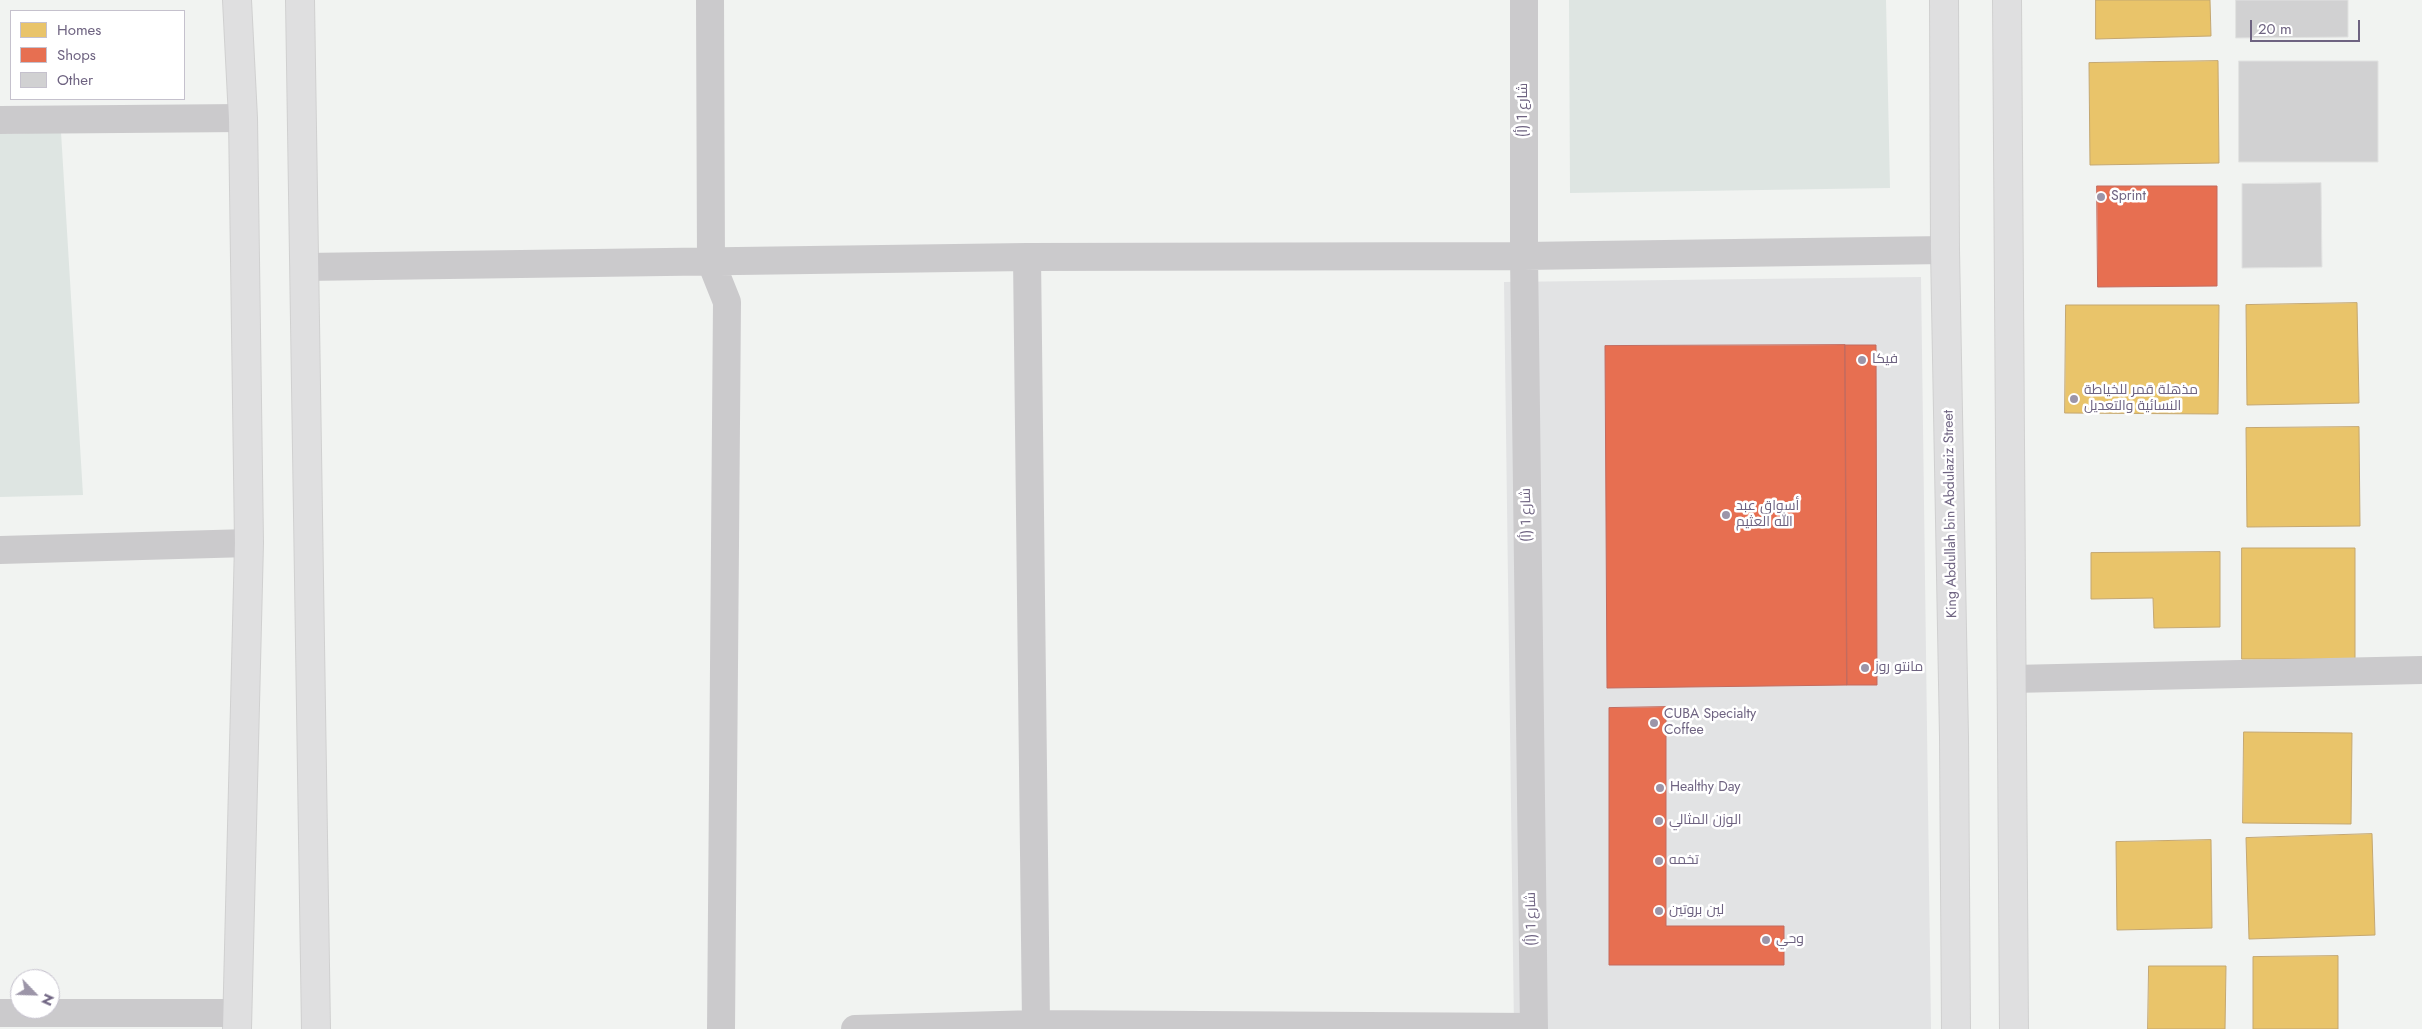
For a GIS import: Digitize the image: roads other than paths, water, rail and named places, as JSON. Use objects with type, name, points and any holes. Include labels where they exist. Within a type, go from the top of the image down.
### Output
[{"type":"main road","points":[[237,0],[243,118],[249,543],[237,1021]]},
{"type":"main road","points":[[300,0],[316,1029]]},
{"type":"main road","name":"King Abdullah bin Abdulaziz Street","points":[[1944,0],[1945,250],[1953,618],[1956,1029]]},
{"type":"main road","points":[[2007,0],[2014,1029]]},
{"type":"street","points":[[710,0],[711,262],[727,302],[721,1029]]},
{"type":"street","name":"شارع 1 (أ)","points":[[1524,0],[1524,256],[1534,1028]]},
{"type":"street","points":[[0,120],[243,118]]},
{"type":"street","points":[[304,267],[1027,257],[1524,256],[1945,250]]},
{"type":"street","points":[[1027,257],[1036,1024]]},
{"type":"street","points":[[0,550],[249,543]]},
{"type":"street","points":[[2012,679],[2422,670]]},
{"type":"street","points":[[0,1013],[237,1021]]},
{"type":"street","points":[[855,1029],[1036,1024],[1534,1028]]},
{"type":"place","name":"Sprint","points":[[2101,197]]},
{"type":"place","name":"فيكا","points":[[1862,360]]},
{"type":"place","name":"مذهلة قمر للخياطة النسائية والتعديل","points":[[2074,399]]},
{"type":"place","name":"أسواق عبد الله العثيم","points":[[1726,515]]},
{"type":"place","name":"مانتو روز","points":[[1865,668]]},
{"type":"place","name":"CUBA Specialty Coffee","points":[[1654,723]]},
{"type":"place","name":"Healthy Day","points":[[1660,788]]},
{"type":"place","name":"الوزن المثالي","points":[[1659,821]]},
{"type":"place","name":"تخمه","points":[[1659,861]]},
{"type":"place","name":"لين بروتين","points":[[1659,911]]},
{"type":"place","name":"وحي","points":[[1766,940]]}]
